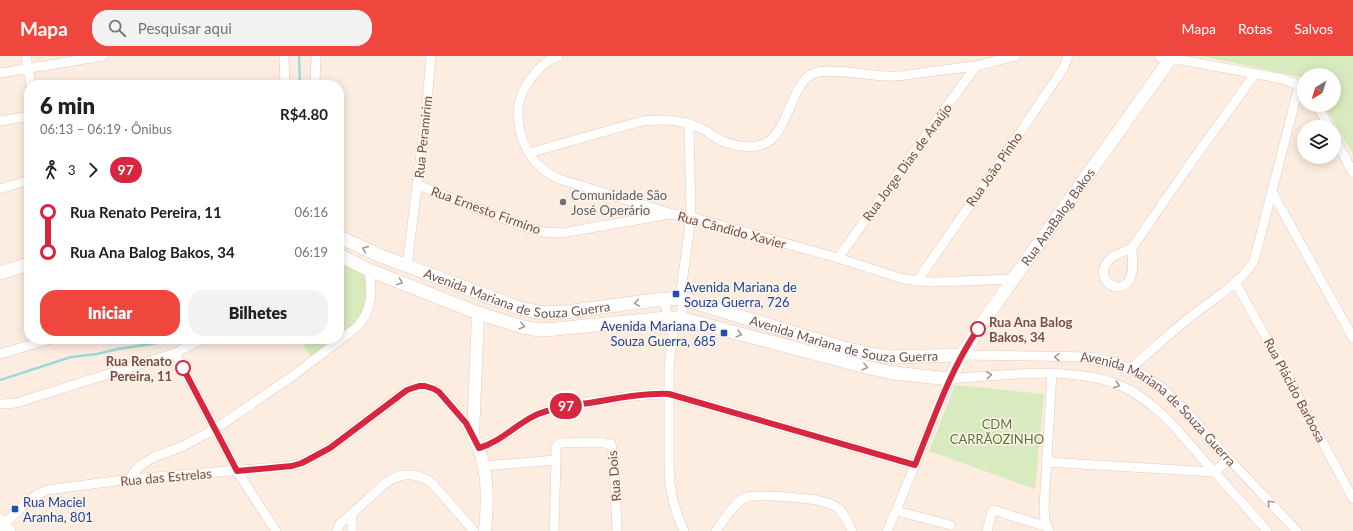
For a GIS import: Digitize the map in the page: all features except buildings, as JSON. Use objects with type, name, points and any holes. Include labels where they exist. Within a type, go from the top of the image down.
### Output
[{"type":"main road","name":"Rua AnaBalog Bakos","points":[[950,379],[962,354],[982,323],[1014,279],[1166,57]]},
{"type":"main road","name":"Avenida Mariana de Souza Guerra","points":[[344,241],[377,265],[407,266],[522,309],[544,313],[565,312],[663,299],[682,299],[840,347],[870,354],[888,357],[962,354]]},
{"type":"main road","name":"Avenida Mariana de Souza Guerra","points":[[344,256],[377,265],[478,312],[522,327],[539,330],[674,322],[894,373],[950,379]]},
{"type":"main road","points":[[0,273],[24,266]]},
{"type":"street","points":[[26,56],[29,80]]},
{"type":"street","points":[[0,73],[103,56]]},
{"type":"street","points":[[284,56],[285,80]]},
{"type":"street","points":[[315,80],[316,56]]},
{"type":"street","name":"Rua Peramirim","points":[[407,266],[418,184],[431,56]]},
{"type":"street","name":"Rua Cândido Xavier","points":[[558,56],[551,59],[536,70],[521,97],[518,110],[521,135],[534,162],[545,171],[559,179],[673,214],[691,217],[838,258],[900,278],[934,282],[1014,279]]},
{"type":"street","points":[[529,153],[642,121],[661,119],[678,120],[700,127],[717,138],[732,145],[746,147],[759,146],[772,138],[781,127],[798,89],[805,79],[813,74],[822,72],[837,72],[896,76],[976,66],[1016,56]]},
{"type":"street","name":"Rua João Pinho","points":[[917,281],[1063,69],[1068,56]]},
{"type":"street","points":[[1166,57],[1283,79],[1297,86]]},
{"type":"street","name":"Rua Jorge Dias de Araújo","points":[[838,258],[976,66]]},
{"type":"street","points":[[1132,248],[1176,183],[1255,74]]},
{"type":"street","points":[[1131,368],[1188,319],[1235,282],[1244,274],[1254,261],[1297,105]]},
{"type":"street","points":[[0,121],[24,117]]},
{"type":"street","points":[[684,531],[678,517],[670,484],[669,369],[674,322],[682,299],[691,217],[689,123]]},
{"type":"street","points":[[1341,150],[1353,173]]},
{"type":"street","points":[[0,188],[24,181]]},
{"type":"street","name":"Rua Ernesto Firmino","points":[[418,184],[522,226],[543,232],[562,233],[673,214]]},
{"type":"street","points":[[1272,192],[1353,338]]},
{"type":"street","points":[[344,337],[357,327],[364,319],[369,306],[371,285],[377,265]]},
{"type":"street","name":"Rua Plácido Barbosa","points":[[1235,282],[1353,499]]},
{"type":"street","points":[[663,299],[674,322]]},
{"type":"street","points":[[473,436],[478,312]]},
{"type":"street","points":[[0,354],[34,344]]},
{"type":"street","points":[[0,409],[175,353],[192,344]]},
{"type":"street","points":[[130,479],[138,468],[147,461],[183,446],[215,429],[294,375],[335,344]]},
{"type":"street","points":[[175,353],[237,471],[276,531]]},
{"type":"street","name":"Avenida Mariana de Souza Guerra","points":[[962,354],[1091,357],[1131,368],[1150,378],[1174,399],[1297,531]]},
{"type":"street","points":[[987,531],[992,512],[994,510],[1048,529],[1044,507],[1052,373]]},
{"type":"street","name":"Avenida Mariana de Souza Guerra","points":[[950,379],[1003,374],[1052,373],[1094,377],[1118,385],[1140,395],[1172,424],[1267,531]]},
{"type":"street","points":[[887,531],[950,379]]},
{"type":"street","name":"Rua das Estrelas","points":[[4,526],[28,501],[37,494],[48,490],[130,479],[292,466],[302,463],[330,448],[407,390],[419,386],[431,388],[439,392],[466,423],[479,448],[484,466],[487,490],[485,531]]},
{"type":"street","points":[[479,448],[495,442],[517,426],[548,410],[565,406],[659,393],[669,394],[915,465]]},
{"type":"street","points":[[0,404],[16,403]]},
{"type":"street","name":"Rua Dois","points":[[556,460],[556,447],[560,443],[596,442],[611,444],[614,463],[617,531]]},
{"type":"street","points":[[1046,462],[1214,472],[1229,459]]},
{"type":"street","points":[[484,466],[556,460],[554,531]]},
{"type":"street","points":[[337,531],[340,524],[388,481],[400,476],[411,474],[425,478],[431,482],[474,531]]},
{"type":"street","points":[[716,531],[740,501],[747,497],[758,495],[822,501],[833,505],[842,512],[852,531]]},
{"type":"street","points":[[896,511],[950,525]]},
{"type":"street","points":[[352,514],[352,531]]},
{"type":"green space","points":[[1202,56],[1353,56],[1353,154],[1341,134],[1341,120],[1333,120],[1328,112],[1341,112],[1341,68],[1297,68],[1297,76]]},
{"type":"green space","points":[[344,263],[367,272],[369,287],[365,314],[344,333]]},
{"type":"green space","points":[[303,344],[329,344],[311,358]]},
{"type":"green space","name":"CDM CARRÃOZINHO","points":[[955,385],[1044,394],[1035,489],[929,451]]},
{"type":"waterway","points":[[299,56],[300,80]]},
{"type":"waterway","points":[[0,380],[71,357],[97,354],[150,344]]},
{"type":"bus line","name":"97","points":[[183,368],[237,471],[292,466],[302,463],[330,448],[407,390],[419,386],[425,386],[439,392],[466,423],[479,448],[495,442],[517,426],[548,410],[565,406],[659,393],[679,396],[915,465],[950,379],[962,354],[978,329]]},
{"type":"place","name":"Comunidade São José Operário","points":[[563,202]]},
{"type":"place","name":"Avenida Mariana de Souza Guerra, 726","points":[[676,294]]},
{"type":"place","name":"Rua Ana Balog Bakos, 34","points":[[978,329]]},
{"type":"place","name":"Avenida Mariana De Souza Guerra, 685","points":[[724,333]]},
{"type":"place","name":"Rua Renato Pereira, 11","points":[[183,368]]},
{"type":"place","name":"Rua Maciel Aranha, 801","points":[[15,509]]}]
